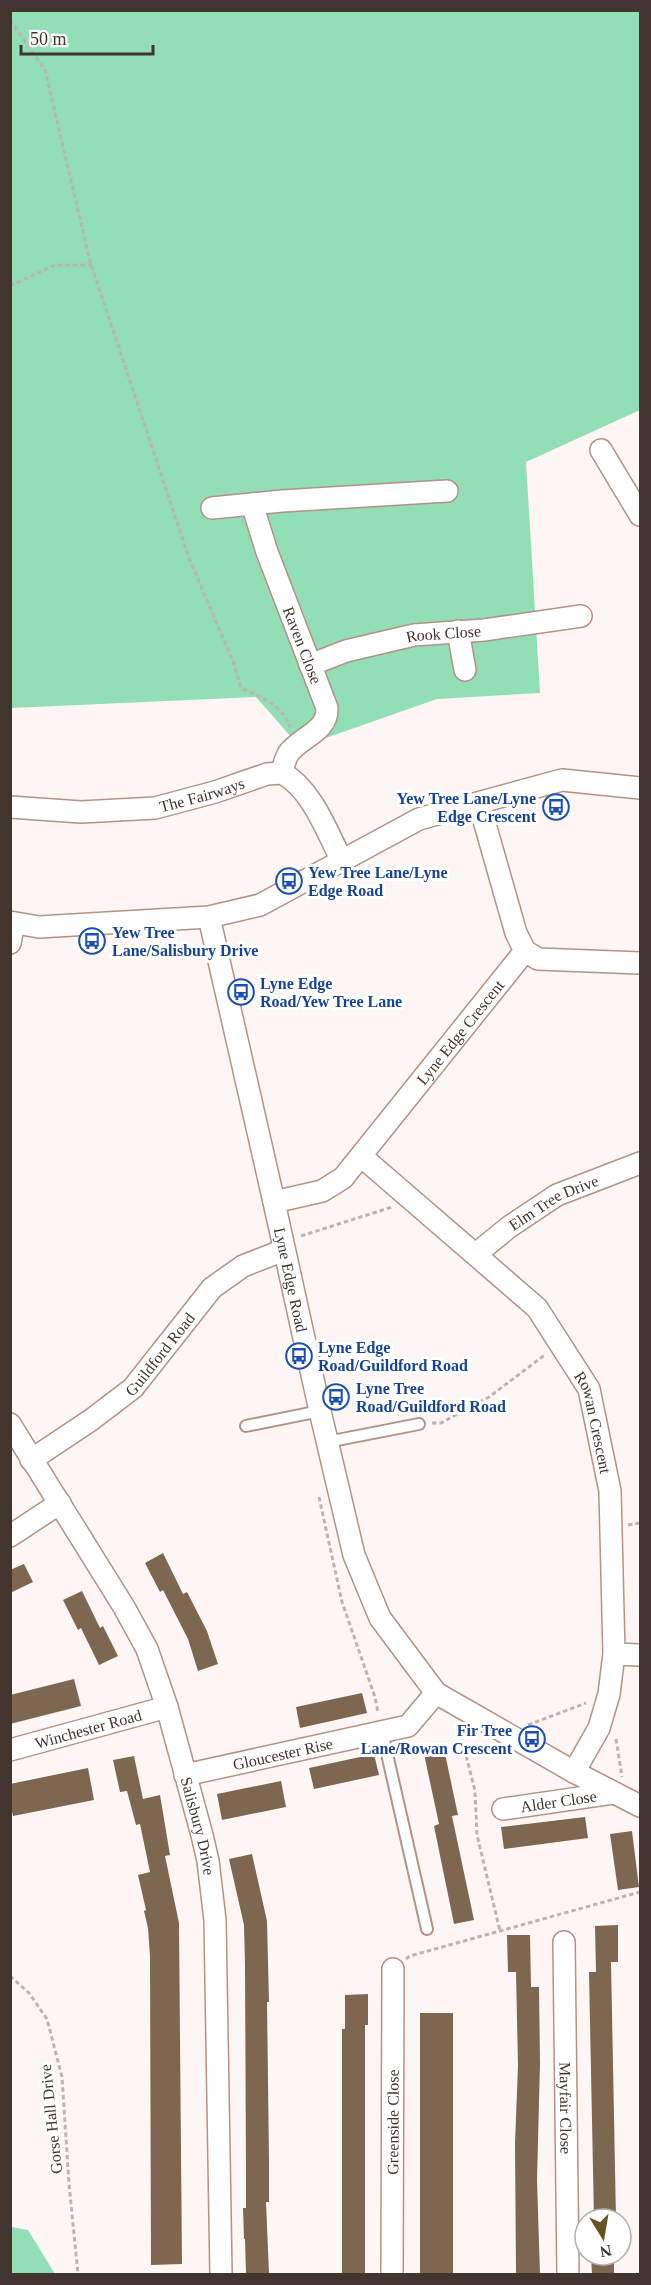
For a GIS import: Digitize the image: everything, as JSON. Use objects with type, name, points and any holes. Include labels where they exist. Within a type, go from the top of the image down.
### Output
[{"type":"street","points":[[601,450],[640,515]]},
{"type":"street","points":[[212,508],[447,491]]},
{"type":"street","name":"Raven Close","points":[[252,504],[267,552],[327,708],[327,717],[321,727],[289,754],[282,772]]},
{"type":"street","name":"Rook Close","points":[[310,665],[346,651],[414,635],[484,630],[581,616]]},
{"type":"street","points":[[458,631],[465,670]]},
{"type":"street","points":[[282,772],[301,788],[310,800],[342,861]]},
{"type":"street","name":"The Fairways","points":[[10,807],[81,812],[155,808],[216,792],[267,774],[282,772]]},
{"type":"street","points":[[12,929],[209,917],[260,905],[419,819],[562,780],[640,788]]},
{"type":"street","points":[[479,803],[516,933],[525,951],[538,959],[640,963]]},
{"type":"street","name":"Lyne Edge Road","points":[[209,917],[354,1555],[380,1618],[444,1697]]},
{"type":"street","name":"Lyne Edge Crescent","points":[[274,1202],[312,1195],[343,1178],[525,951]]},
{"type":"street","name":"Rowan Crescent","points":[[361,1156],[537,1308],[589,1389],[610,1491],[614,1654],[609,1694],[599,1728],[574,1772]]},
{"type":"street","name":"Elm Tree Drive","points":[[476,1254],[509,1227],[557,1196],[640,1163]]},
{"type":"street","name":"Guildford Road","points":[[31,1460],[91,1420],[133,1388],[212,1288],[243,1266],[283,1245]]},
{"type":"street","name":"Salisbury Drive","points":[[10,1424],[124,1607],[147,1649],[167,1707],[208,1861],[215,1920],[221,2274]]},
{"type":"street","points":[[10,1536],[60,1503]]},
{"type":"street","points":[[614,1654],[640,1655]]},
{"type":"street","points":[[444,1697],[574,1772],[626,1799]]},
{"type":"street","name":"Gloucester Rise","points":[[185,1775],[408,1726],[444,1697]]},
{"type":"street","name":"Winchester Road","points":[[10,1750],[167,1707]]},
{"type":"street","name":"Alder Close","points":[[503,1809],[626,1799]]},
{"type":"street","name":"Mayfair Close","points":[[564,1942],[568,2274]]},
{"type":"street","name":"Greenside Close","points":[[392,2274],[393,1969]]},
{"type":"lane","points":[[246,1426],[320,1412]]},
{"type":"lane","points":[[327,1442],[419,1424]]},
{"type":"lane","points":[[382,1732],[427,1929]]},
{"type":"path","points":[[10,20],[45,70],[92,265],[189,558],[234,664],[241,688],[265,699],[279,710],[288,723],[296,746]]},
{"type":"path","points":[[10,286],[55,265],[92,265]]},
{"type":"path","points":[[283,1245],[399,1205],[408,1198]]},
{"type":"path","points":[[419,1424],[441,1423],[489,1397],[560,1344]]},
{"type":"path","points":[[319,1496],[342,1602],[375,1697],[382,1732]]},
{"type":"path","points":[[507,1734],[609,1694]]},
{"type":"path","points":[[444,1697],[475,1791],[477,1835],[500,1931]]},
{"type":"path","points":[[615,1729],[626,1799]]},
{"type":"path","points":[[393,1969],[410,1956],[640,1892]]},
{"type":"path","name":"Gorse Hall Drive","points":[[10,1976],[29,1993],[47,2019],[62,2077],[78,2274]]},
{"type":"green space","points":[[10,11],[640,11],[640,410],[526,462],[540,693],[437,699],[300,747],[256,697],[11,708]]},
{"type":"green space","points":[[11,2227],[28,2230],[55,2274],[11,2274]]},
{"type":"building","points":[[163,1553],[183,1594],[187,1592],[207,1631],[218,1664],[198,1671],[188,1639],[163,1590],[160,1592],[145,1563]]},
{"type":"building","points":[[24,1564],[33,1582],[10,1593],[10,1570]]},
{"type":"building","points":[[82,1591],[100,1628],[103,1626],[118,1656],[99,1665],[81,1628],[78,1630],[63,1600]]},
{"type":"building","points":[[74,1679],[81,1706],[10,1724],[10,1695]]},
{"type":"building","points":[[362,1693],[367,1713],[300,1728],[296,1707]]},
{"type":"building","points":[[444,1749],[458,1815],[452,1816],[474,1920],[454,1924],[434,1826],[439,1824],[424,1754]]},
{"type":"building","points":[[374,1754],[379,1775],[314,1789],[309,1768]]},
{"type":"building","points":[[134,1756],[143,1799],[160,1795],[170,1855],[165,1856],[179,1923],[182,2264],[151,2265],[150,1956],[144,1911],[146,1910],[138,1875],[150,1872],[140,1824],[136,1825],[127,1791],[120,1792],[113,1760]]},
{"type":"building","points":[[88,1768],[94,1800],[13,1816],[10,1784]]},
{"type":"building","points":[[281,1781],[286,1807],[222,1820],[217,1794]]},
{"type":"building","points":[[585,1817],[588,1838],[504,1849],[501,1827]]},
{"type":"building","points":[[632,1831],[639,1887],[618,1890],[610,1834]]},
{"type":"building","points":[[252,1854],[267,1921],[269,2202],[266,2202],[269,2274],[246,2274],[244,2239],[243,2208],[246,2208],[246,2172],[244,1925],[229,1859]]},
{"type":"building","points":[[618,1925],[618,1962],[611,1962],[616,2207],[594,2207],[589,1972],[596,1972],[595,1926]]},
{"type":"building","points":[[507,1935],[530,1935],[531,1987],[539,1987],[537,2180],[540,2274],[516,2274],[515,2143],[518,2066],[516,1972],[508,1972]]},
{"type":"building","points":[[368,1994],[368,2025],[365,2025],[365,2274],[342,2274],[342,2029],[345,2029],[345,1995]]},
{"type":"building","points":[[420,2013],[453,2013],[453,2274],[420,2274]]},
{"type":"building","points":[[592,2267],[614,2267],[614,2274],[592,2274]]},
{"type":"place","name":"Yew Tree Lane/Lyne Edge Crescent","points":[[556,807]]},
{"type":"place","name":"Yew Tree Lane/Lyne Edge Road","points":[[289,881]]},
{"type":"place","name":"Yew Tree Lane/Salisbury Drive","points":[[92,941]]},
{"type":"place","name":"Lyne Edge Road/Yew Tree Lane","points":[[241,992]]},
{"type":"place","name":"Lyne Edge Road/Guildford Road","points":[[299,1356]]},
{"type":"place","name":"Lyne Tree Road/Guildford Road","points":[[336,1397]]},
{"type":"place","name":"Fir Tree Lane/Rowan Crescent","points":[[532,1739]]}]
